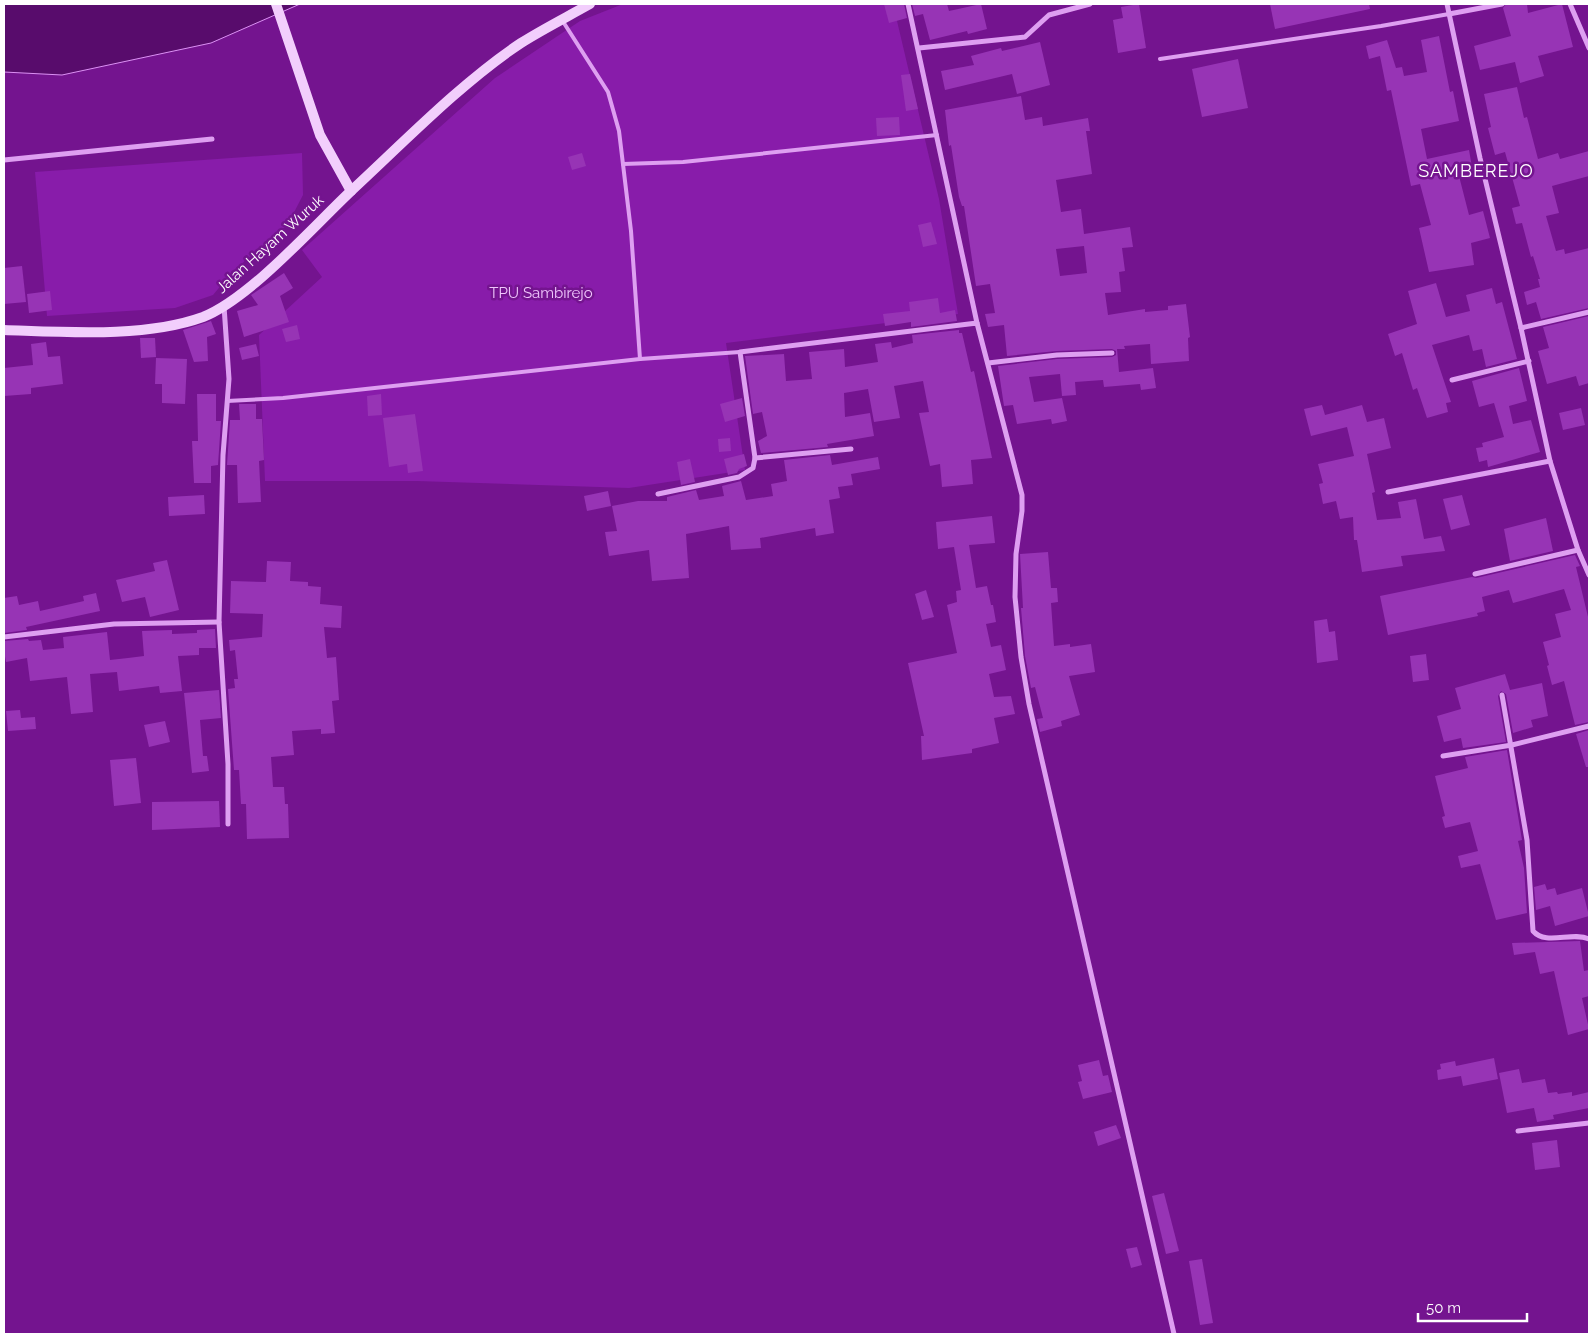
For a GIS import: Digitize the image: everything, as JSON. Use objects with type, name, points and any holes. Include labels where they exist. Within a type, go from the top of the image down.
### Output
[{"type":"main road","points":[[276,4],[320,135],[351,191]]},
{"type":"main road","name":"Jalan Hayam Wuruk","points":[[4,330],[89,331],[167,327],[204,316],[224,306],[277,262],[464,87],[520,44],[590,4]]},
{"type":"street","points":[[908,4],[978,323],[1022,495],[1022,511],[1016,554],[1015,597],[1021,657],[1029,704],[1174,1334]]},
{"type":"street","points":[[919,48],[1025,37],[1049,15],[1090,4]]},
{"type":"street","points":[[1447,4],[1480,158],[1522,328],[1550,460],[1578,550],[1587,565],[1589,575]]},
{"type":"street","points":[[1449,14],[1502,4]]},
{"type":"street","points":[[1570,4],[1589,48]]},
{"type":"street","points":[[4,160],[212,139]]},
{"type":"street","points":[[224,306],[228,379],[223,455],[219,622],[228,764],[228,824]]},
{"type":"street","points":[[1522,328],[1589,312]]},
{"type":"street","points":[[658,494],[739,477],[753,468],[755,458],[740,352],[978,323]]},
{"type":"street","points":[[988,363],[1057,355],[1112,353]]},
{"type":"street","points":[[1452,380],[1529,361]]},
{"type":"street","points":[[755,458],[851,449]]},
{"type":"street","points":[[1388,492],[1550,460]]},
{"type":"street","points":[[1475,574],[1578,550]]},
{"type":"street","points":[[4,638],[114,624],[219,622]]},
{"type":"street","points":[[1502,695],[1527,840],[1533,931],[1537,936],[1544,938],[1581,936],[1589,938]]},
{"type":"street","points":[[1443,756],[1512,745],[1589,726]]},
{"type":"street","points":[[1518,1131],[1589,1123]]},
{"type":"lane","points":[[1160,59],[1449,14]]},
{"type":"lane","points":[[562,20],[608,92],[620,131],[631,230],[640,358]]},
{"type":"lane","points":[[623,164],[683,162],[938,134]]},
{"type":"lane","points":[[227,401],[283,398],[640,358],[740,352]]},
{"type":"green space","name":"TPU Sambirejo","points":[[623,4],[893,4],[939,199],[958,314],[726,343],[745,470],[629,488],[417,481],[265,481],[259,335],[322,277],[302,250],[495,78],[580,21]]},
{"type":"green space","points":[[302,153],[303,195],[288,224],[232,272],[213,295],[175,308],[47,316],[35,172]]},
{"type":"shaded area","points":[[4,4],[300,4],[211,43],[62,75],[4,72]]},
{"type":"building","points":[[884,4],[904,4],[907,18],[889,23]]},
{"type":"building","points":[[912,4],[947,4],[949,11],[981,4],[987,29],[968,34],[967,31],[930,40],[923,14],[915,16]]},
{"type":"building","points":[[1139,4],[1146,48],[1118,53],[1113,20],[1123,18],[1121,7]]},
{"type":"building","points":[[1270,4],[1369,4],[1370,9],[1275,29]]},
{"type":"building","points":[[1506,4],[1527,4],[1528,13],[1562,4],[1573,47],[1538,56],[1544,76],[1520,83],[1515,62],[1480,70],[1474,46],[1511,36],[1503,8]]},
{"type":"building","points":[[1439,36],[1450,92],[1453,91],[1459,121],[1421,129],[1427,159],[1469,150],[1473,173],[1459,176],[1469,215],[1483,211],[1490,238],[1471,243],[1474,265],[1429,272],[1419,228],[1431,225],[1420,184],[1411,186],[1391,90],[1387,91],[1380,56],[1369,59],[1366,46],[1387,40],[1396,68],[1402,67],[1404,76],[1427,72],[1421,40]]},
{"type":"building","points":[[1040,42],[1050,85],[1017,94],[1012,74],[945,90],[941,71],[974,65],[971,56],[1001,48],[1002,51]]},
{"type":"building","points":[[1238,59],[1248,108],[1202,117],[1192,69]]},
{"type":"building","points":[[910,74],[918,109],[906,111],[901,75]]},
{"type":"building","points":[[1517,87],[1524,118],[1527,117],[1538,159],[1558,153],[1560,159],[1589,151],[1589,176],[1552,186],[1559,213],[1546,216],[1556,251],[1564,249],[1565,254],[1589,248],[1589,308],[1541,319],[1536,302],[1527,305],[1524,292],[1540,287],[1538,279],[1540,279],[1533,256],[1531,257],[1522,223],[1516,224],[1512,208],[1520,206],[1505,152],[1495,155],[1488,128],[1491,127],[1484,94]]},
{"type":"building","points":[[1021,96],[1025,120],[1042,117],[1043,126],[1088,118],[1090,131],[1086,131],[1092,174],[1056,180],[1061,212],[1081,209],[1084,234],[1130,227],[1133,247],[1122,248],[1125,271],[1119,272],[1121,292],[1105,293],[1108,315],[1145,309],[1145,312],[1168,310],[1168,306],[1186,304],[1190,337],[1188,338],[1189,361],[1151,364],[1150,344],[1124,346],[1125,349],[1117,349],[1119,372],[1153,368],[1156,388],[1141,390],[1140,384],[1104,387],[1103,380],[1075,382],[1076,395],[1062,396],[1060,374],[1029,377],[1034,402],[1062,398],[1067,421],[1052,424],[1051,419],[1017,424],[1013,405],[1004,406],[998,366],[1057,359],[1112,357],[1116,355],[1116,351],[1112,349],[1057,351],[1007,356],[1004,325],[988,327],[985,314],[995,313],[990,284],[976,286],[964,206],[962,206],[959,197],[951,145],[949,146],[945,110]],"holes":[[[1084,246],[1087,273],[1060,276],[1056,249]]]},
{"type":"building","points":[[899,117],[900,135],[877,136],[876,118]]},
{"type":"building","points":[[582,153],[586,166],[572,170],[568,157]]},
{"type":"building","points":[[931,222],[937,244],[923,247],[918,225]]},
{"type":"building","points":[[22,266],[26,302],[4,304],[4,268]]},
{"type":"building","points":[[284,273],[293,288],[280,296],[289,322],[244,337],[237,311],[258,305],[251,295]]},
{"type":"building","points":[[1436,283],[1446,317],[1470,311],[1466,295],[1492,288],[1496,304],[1502,302],[1517,359],[1486,367],[1482,349],[1473,351],[1469,335],[1432,345],[1451,402],[1446,403],[1448,412],[1427,418],[1417,388],[1413,390],[1402,353],[1395,356],[1388,334],[1417,324],[1408,291]]},
{"type":"building","points":[[50,291],[52,310],[29,313],[27,294]]},
{"type":"building","points":[[938,298],[940,313],[955,310],[957,321],[911,327],[911,322],[885,326],[883,314],[910,311],[909,302]]},
{"type":"building","points":[[1589,316],[1589,383],[1579,386],[1576,376],[1547,384],[1538,351],[1549,348],[1543,327]]},
{"type":"building","points":[[211,321],[216,334],[207,337],[208,361],[194,362],[183,330]]},
{"type":"building","points":[[297,325],[300,339],[286,342],[282,329]]},
{"type":"building","points":[[959,330],[959,333],[962,333],[971,372],[974,371],[992,458],[971,460],[973,484],[942,487],[940,464],[930,466],[919,413],[929,412],[923,381],[894,386],[900,418],[874,422],[868,389],[844,393],[845,417],[870,413],[874,436],[827,444],[828,447],[761,453],[758,441],[767,436],[762,412],[753,414],[745,356],[784,354],[786,381],[812,379],[809,352],[844,349],[845,367],[878,362],[875,344],[891,342],[892,348],[913,343],[912,335]]},
{"type":"building","points":[[140,338],[155,338],[156,357],[141,358]]},
{"type":"building","points":[[46,342],[48,357],[60,356],[63,384],[31,388],[31,394],[4,396],[4,368],[33,365],[31,344]]},
{"type":"building","points":[[256,344],[259,356],[242,360],[239,348]]},
{"type":"building","points":[[156,358],[187,359],[185,404],[162,403],[162,384],[155,384]]},
{"type":"building","points":[[1519,368],[1527,401],[1509,406],[1513,424],[1531,420],[1540,452],[1488,467],[1487,460],[1479,462],[1476,448],[1483,447],[1482,443],[1504,437],[1494,403],[1479,407],[1472,381]]},
{"type":"building","points":[[197,394],[216,394],[216,421],[221,421],[218,465],[211,466],[211,483],[194,483],[192,441],[198,441]]},
{"type":"building","points":[[381,394],[382,415],[368,416],[367,396]]},
{"type":"building","points":[[742,398],[745,416],[725,422],[720,404]]},
{"type":"building","points":[[239,404],[256,404],[256,419],[262,419],[264,460],[259,461],[261,502],[238,503],[237,465],[227,465],[230,420],[240,420]]},
{"type":"building","points":[[1322,405],[1325,415],[1362,405],[1367,422],[1384,418],[1391,448],[1367,454],[1375,492],[1372,493],[1377,520],[1401,518],[1398,502],[1416,499],[1424,539],[1441,536],[1445,551],[1401,556],[1403,566],[1362,572],[1357,540],[1354,540],[1353,517],[1340,519],[1336,501],[1323,504],[1319,484],[1323,483],[1318,464],[1354,456],[1347,427],[1311,436],[1304,409]]},
{"type":"building","points":[[1581,408],[1585,425],[1563,430],[1559,413]]},
{"type":"building","points":[[415,414],[423,471],[408,473],[407,464],[389,467],[383,418]]},
{"type":"building","points":[[730,438],[731,451],[719,452],[718,439]]},
{"type":"building","points":[[744,454],[747,466],[739,469],[737,473],[728,475],[724,459]]},
{"type":"building","points":[[830,455],[832,465],[878,457],[880,469],[851,474],[853,485],[838,487],[840,498],[829,500],[834,533],[816,536],[815,528],[760,538],[761,548],[731,550],[729,526],[686,534],[689,578],[652,581],[649,550],[609,556],[605,532],[617,531],[612,506],[638,501],[667,501],[667,497],[696,490],[699,500],[724,496],[722,486],[741,481],[746,500],[773,496],[771,484],[787,481],[784,460]]},
{"type":"building","points":[[690,459],[695,482],[681,485],[677,462]]},
{"type":"building","points":[[608,491],[611,506],[587,511],[584,496]]},
{"type":"building","points":[[204,495],[205,514],[169,516],[168,497]]},
{"type":"building","points":[[1462,495],[1470,525],[1451,530],[1443,499]]},
{"type":"building","points":[[992,516],[995,543],[969,545],[976,588],[987,586],[991,605],[993,605],[996,622],[986,624],[991,647],[1001,645],[1006,670],[989,674],[994,697],[1011,696],[1015,714],[994,718],[999,743],[972,749],[972,753],[922,760],[921,736],[924,736],[908,663],[957,653],[947,605],[957,602],[956,591],[961,590],[954,547],[938,549],[936,522]]},
{"type":"building","points":[[1546,518],[1553,551],[1510,561],[1504,529]]},
{"type":"building","points":[[1048,552],[1051,588],[1057,588],[1058,602],[1051,603],[1054,646],[1070,644],[1070,647],[1091,644],[1095,672],[1069,676],[1080,715],[1061,721],[1062,726],[1040,732],[1037,719],[1043,718],[1035,687],[1031,688],[1025,656],[1021,608],[1023,608],[1020,554]]},
{"type":"building","points":[[1575,555],[1580,566],[1576,567],[1589,621],[1589,722],[1575,725],[1564,681],[1552,685],[1547,666],[1549,665],[1543,642],[1561,637],[1555,614],[1571,610],[1564,589],[1513,603],[1509,590],[1482,597],[1485,611],[1477,613],[1478,616],[1388,635],[1380,596],[1472,577],[1476,578]]},
{"type":"building","points":[[167,560],[179,610],[150,617],[145,597],[122,602],[116,580],[155,571],[153,563]]},
{"type":"building","points":[[267,561],[291,562],[290,581],[308,582],[308,586],[321,587],[320,604],[342,606],[341,628],[324,627],[327,658],[336,657],[339,700],[332,701],[335,733],[321,734],[321,729],[292,731],[294,755],[271,757],[273,787],[284,787],[285,804],[288,804],[289,838],[247,839],[246,804],[241,804],[239,770],[234,770],[228,689],[235,688],[234,679],[238,679],[235,650],[230,651],[229,640],[262,637],[263,614],[230,613],[231,581],[266,582]]},
{"type":"building","points":[[926,590],[934,617],[922,620],[915,594]]},
{"type":"building","points":[[96,593],[100,611],[26,627],[27,630],[4,633],[4,598],[17,596],[19,605],[38,601],[40,611],[84,601],[83,596]]},
{"type":"building","points":[[1327,619],[1329,632],[1335,631],[1338,660],[1317,663],[1314,621]]},
{"type":"building","points":[[215,629],[216,648],[199,648],[199,655],[178,656],[182,691],[160,693],[159,686],[119,691],[117,672],[90,674],[93,712],[71,714],[67,677],[30,681],[27,658],[6,662],[4,651],[4,641],[41,640],[43,650],[64,648],[63,637],[107,632],[110,660],[144,656],[142,631],[172,630],[172,634],[197,633],[197,630]]},
{"type":"building","points":[[1426,654],[1429,680],[1413,682],[1410,656]]},
{"type":"building","points":[[1505,674],[1510,690],[1542,683],[1548,716],[1531,720],[1533,727],[1513,733],[1506,694],[1501,691],[1498,696],[1506,742],[1463,748],[1461,738],[1444,742],[1437,716],[1461,709],[1455,688]]},
{"type":"building","points":[[219,690],[221,718],[200,720],[203,756],[207,756],[209,771],[192,773],[184,693]]},
{"type":"building","points":[[20,710],[21,718],[35,717],[36,729],[8,731],[6,711]]},
{"type":"building","points":[[165,721],[170,742],[149,747],[144,725]]},
{"type":"building","points":[[1589,730],[1589,767],[1586,767],[1576,734]]},
{"type":"building","points":[[1507,750],[1522,840],[1518,841],[1524,868],[1527,913],[1496,920],[1480,864],[1461,868],[1458,856],[1478,851],[1470,822],[1445,828],[1442,817],[1445,816],[1435,776],[1468,768],[1465,757]]},
{"type":"building","points":[[136,758],[141,803],[114,806],[110,760]]},
{"type":"building","points":[[219,801],[220,827],[152,830],[152,802]]},
{"type":"building","points":[[1545,884],[1547,890],[1555,888],[1557,895],[1582,888],[1589,916],[1555,926],[1550,906],[1536,910],[1534,887]]},
{"type":"building","points":[[1580,941],[1584,971],[1589,970],[1589,996],[1582,998],[1589,1029],[1568,1035],[1554,971],[1540,974],[1535,952],[1514,955],[1512,943]]},
{"type":"building","points":[[1494,1058],[1498,1079],[1463,1086],[1461,1076],[1438,1080],[1437,1070],[1441,1069],[1440,1064],[1455,1061],[1456,1066]]},
{"type":"building","points":[[1099,1060],[1103,1076],[1108,1075],[1112,1092],[1083,1099],[1078,1082],[1082,1081],[1078,1065]]},
{"type":"building","points":[[1519,1069],[1522,1083],[1545,1079],[1548,1093],[1572,1092],[1572,1096],[1589,1092],[1589,1108],[1553,1115],[1554,1119],[1537,1122],[1534,1108],[1507,1113],[1499,1073]]},
{"type":"building","points":[[1116,1125],[1121,1138],[1098,1146],[1094,1132]]},
{"type":"building","points":[[1557,1140],[1560,1167],[1535,1170],[1532,1143]]},
{"type":"building","points":[[1164,1193],[1179,1251],[1166,1254],[1152,1196]]},
{"type":"building","points":[[1137,1247],[1142,1265],[1131,1268],[1126,1249]]},
{"type":"building","points":[[1202,1259],[1213,1323],[1200,1325],[1189,1261]]},
{"type":"district","name":"SAMBEREJO","points":[[1476,171]]}]
